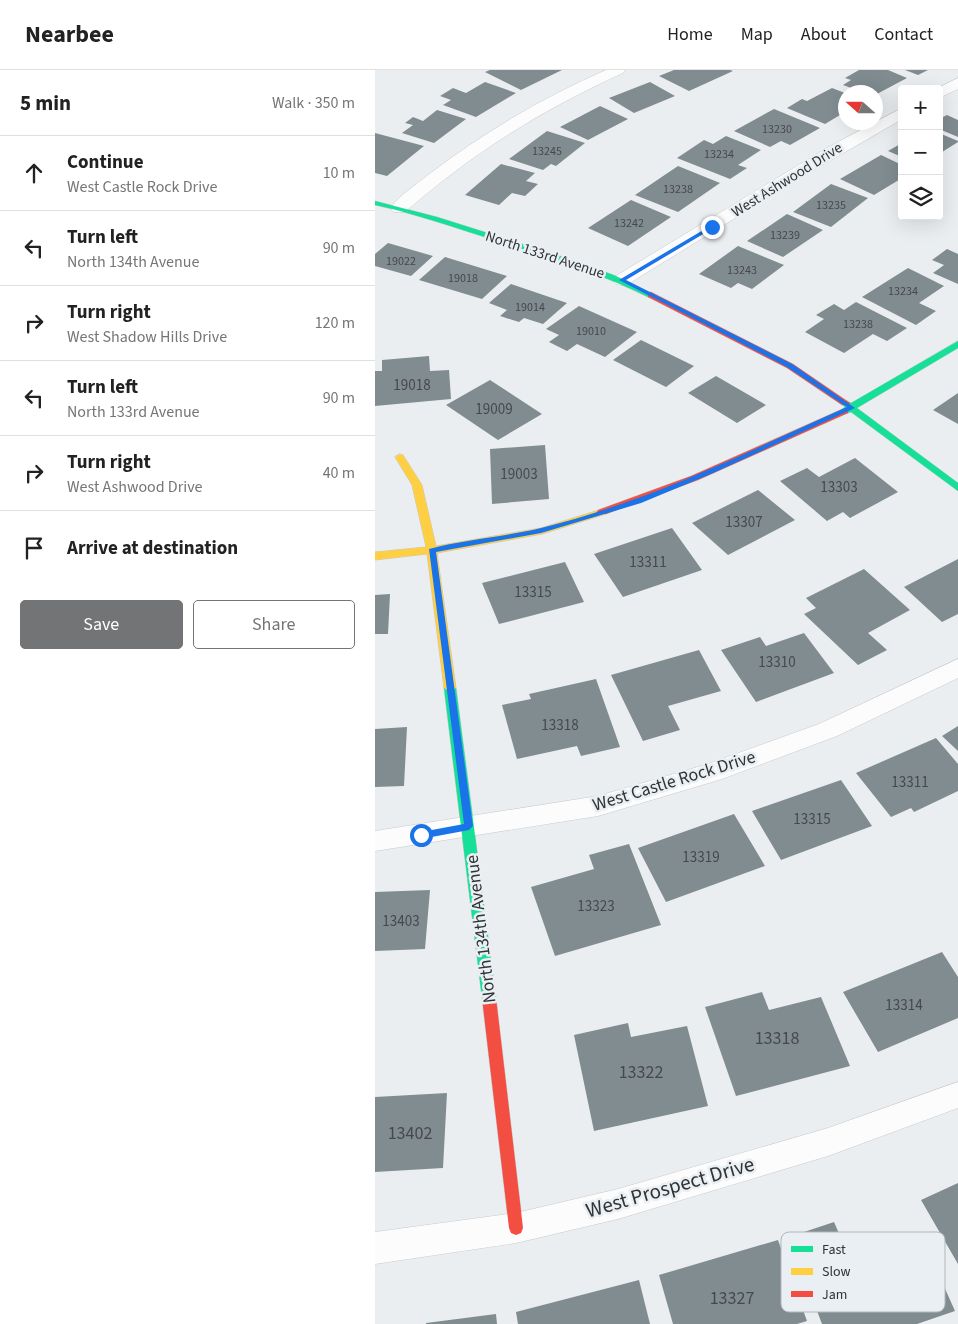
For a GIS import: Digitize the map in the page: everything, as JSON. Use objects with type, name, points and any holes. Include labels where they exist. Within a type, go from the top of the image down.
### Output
[{"type":"street","points":[[399,208],[466,155],[519,121],[558,98],[618,70]]},
{"type":"street","points":[[943,91],[958,83]]},
{"type":"street","name":"West Ashwood Drive","points":[[622,280],[712,227],[795,174],[898,115]]},
{"type":"street","name":"North 133rd Avenue","points":[[375,203],[399,208],[525,247],[622,280],[790,366],[852,408],[958,488]]},
{"type":"street","points":[[375,556],[432,550],[541,531],[638,501],[711,472],[852,408],[958,344]]},
{"type":"street","name":"North 134th Avenue","points":[[399,457],[417,485],[432,550],[469,826],[516,1228]]},
{"type":"street","name":"West Castle Rock Drive","points":[[375,841],[598,806],[713,772],[828,730],[958,668]]},
{"type":"street","name":"West Prospect Drive","points":[[375,1248],[516,1228],[618,1204],[828,1142],[958,1095]]},
{"type":"building","points":[[490,70],[562,70],[521,90],[485,72]]},
{"type":"building","points":[[674,70],[733,71],[689,91],[659,76]]},
{"type":"building","points":[[859,70],[888,70],[907,78],[883,91],[883,85],[843,85],[851,80],[845,78]]},
{"type":"building","points":[[905,70],[928,70],[918,75]]},
{"type":"building","points":[[485,82],[516,93],[476,117],[443,105],[451,100],[440,96],[453,88],[466,93]]},
{"type":"building","points":[[650,82],[675,96],[634,113],[609,98]]},
{"type":"building","points":[[832,88],[838,90],[838,116],[825,124],[787,108],[802,99],[807,101]]},
{"type":"building","points":[[600,106],[628,119],[588,140],[560,127]]},
{"type":"building","points":[[774,109],[820,128],[790,145],[781,141],[770,147],[734,131]]},
{"type":"building","points":[[437,110],[466,119],[434,143],[402,133],[413,125],[405,123],[413,117],[423,121]]},
{"type":"building","points":[[947,115],[958,120],[958,137],[943,131],[943,117]]},
{"type":"building","points":[[547,131],[585,143],[556,166],[551,164],[543,170],[509,159]]},
{"type":"building","points":[[375,133],[424,146],[387,176],[375,173]]},
{"type":"building","points":[[943,135],[958,142],[943,151]]},
{"type":"building","points":[[726,136],[761,150],[738,165],[747,168],[730,179],[677,158],[704,140],[713,144]]},
{"type":"building","points":[[898,145],[898,155],[888,151]]},
{"type":"building","points":[[881,155],[898,163],[898,180],[874,195],[840,179]]},
{"type":"building","points":[[501,164],[535,173],[526,181],[538,184],[525,196],[512,193],[499,205],[465,195]]},
{"type":"building","points":[[678,166],[720,183],[678,212],[635,195]]},
{"type":"building","points":[[831,184],[868,198],[831,227],[793,212]]},
{"type":"building","points":[[631,200],[671,217],[628,246],[588,228]]},
{"type":"building","points":[[787,214],[823,230],[783,257],[747,241]]},
{"type":"building","points":[[388,243],[433,256],[411,276],[375,266],[375,254]]},
{"type":"building","points":[[738,246],[784,265],[752,289],[738,283],[731,288],[699,274]]},
{"type":"building","points":[[947,249],[958,254],[958,284],[933,273],[944,265],[932,260]]},
{"type":"building","points":[[445,257],[507,276],[482,299],[419,280]]},
{"type":"building","points":[[908,268],[944,286],[919,303],[936,311],[916,325],[862,297]]},
{"type":"building","points":[[511,284],[567,303],[543,324],[524,318],[519,322],[500,316],[507,310],[489,303]]},
{"type":"building","points":[[856,302],[907,328],[887,341],[873,334],[844,353],[805,332],[824,319],[816,315],[834,304],[844,310]]},
{"type":"building","points":[[579,306],[637,332],[605,357],[577,344],[567,351],[549,342],[559,335],[546,329]]},
{"type":"building","points":[[641,340],[694,366],[666,387],[613,360]]},
{"type":"building","points":[[429,356],[430,371],[449,370],[451,399],[375,406],[375,371],[382,371],[382,360]]},
{"type":"building","points":[[716,376],[766,405],[737,423],[688,393]]},
{"type":"building","points":[[490,380],[542,414],[498,440],[446,405]]},
{"type":"building","points":[[958,393],[958,424],[933,410]]},
{"type":"building","points":[[545,445],[549,499],[492,504],[490,449]]},
{"type":"building","points":[[855,458],[898,492],[850,518],[843,512],[827,521],[780,481],[807,468],[819,477]]},
{"type":"building","points":[[758,490],[795,520],[728,555],[692,523]]},
{"type":"building","points":[[672,528],[702,570],[623,597],[594,554]]},
{"type":"building","points":[[958,559],[958,614],[942,622],[904,587]]},
{"type":"building","points":[[565,562],[584,602],[499,624],[482,583]]},
{"type":"building","points":[[864,569],[910,610],[868,633],[887,650],[858,665],[804,614],[816,608],[806,598]]},
{"type":"building","points":[[390,594],[388,634],[375,634],[375,595]]},
{"type":"building","points":[[804,633],[834,673],[756,702],[721,650],[760,637],[766,646]]},
{"type":"building","points":[[699,650],[721,691],[668,706],[680,730],[643,741],[611,675]]},
{"type":"building","points":[[596,679],[620,747],[581,756],[577,746],[517,759],[502,705],[531,699],[529,694]]},
{"type":"building","points":[[958,726],[958,751],[942,736]]},
{"type":"building","points":[[407,727],[404,786],[375,787],[375,729]]},
{"type":"building","points":[[936,738],[958,764],[958,791],[914,812],[911,808],[891,817],[856,773]]},
{"type":"building","points":[[841,780],[872,826],[781,860],[752,811]]},
{"type":"building","points":[[734,814],[765,866],[666,902],[638,848]]},
{"type":"building","points":[[629,844],[661,925],[555,956],[531,887],[594,869],[589,855]]},
{"type":"building","points":[[430,890],[425,949],[375,951],[375,892]]},
{"type":"building","points":[[942,952],[958,977],[958,1018],[878,1052],[843,992]]},
{"type":"building","points":[[762,992],[769,1010],[821,997],[850,1066],[736,1096],[705,1007]]},
{"type":"building","points":[[628,1023],[631,1037],[687,1026],[708,1106],[594,1131],[574,1035]]},
{"type":"building","points":[[447,1093],[443,1168],[375,1172],[375,1097]]},
{"type":"building","points":[[958,1183],[958,1264],[945,1242],[945,1232],[940,1232],[921,1200]]},
{"type":"building","points":[[834,1222],[838,1232],[804,1232]]},
{"type":"building","points":[[778,1240],[781,1248],[781,1312],[804,1312],[807,1321],[797,1324],[673,1324],[659,1275]]},
{"type":"building","points":[[639,1280],[650,1324],[518,1324],[516,1312]]},
{"type":"building","points":[[945,1289],[955,1311],[917,1324],[822,1324],[817,1312],[945,1312]]},
{"type":"building","points":[[496,1314],[497,1324],[426,1324],[426,1323]]},
{"type":"traffic: fast","points":[[375,203],[434,218],[573,263],[613,277],[651,295]]},
{"type":"traffic: fast","points":[[845,411],[958,344]]},
{"type":"traffic: fast","points":[[845,403],[958,488]]},
{"type":"traffic: fast","points":[[450,688],[489,998]]},
{"type":"traffic: slow","points":[[400,457],[417,485],[432,550],[450,688]]},
{"type":"traffic: slow","points":[[375,556],[432,550],[542,531],[602,512]]},
{"type":"traffic: jam","points":[[651,295],[790,366],[845,403]]},
{"type":"traffic: jam","points":[[602,512],[695,478],[845,411]]},
{"type":"traffic: jam","points":[[489,998],[516,1228]]},
{"type":"route","points":[[421,835],[469,826],[432,550],[541,531],[638,501],[711,472],[852,408],[790,366],[622,280],[712,227]]}]
